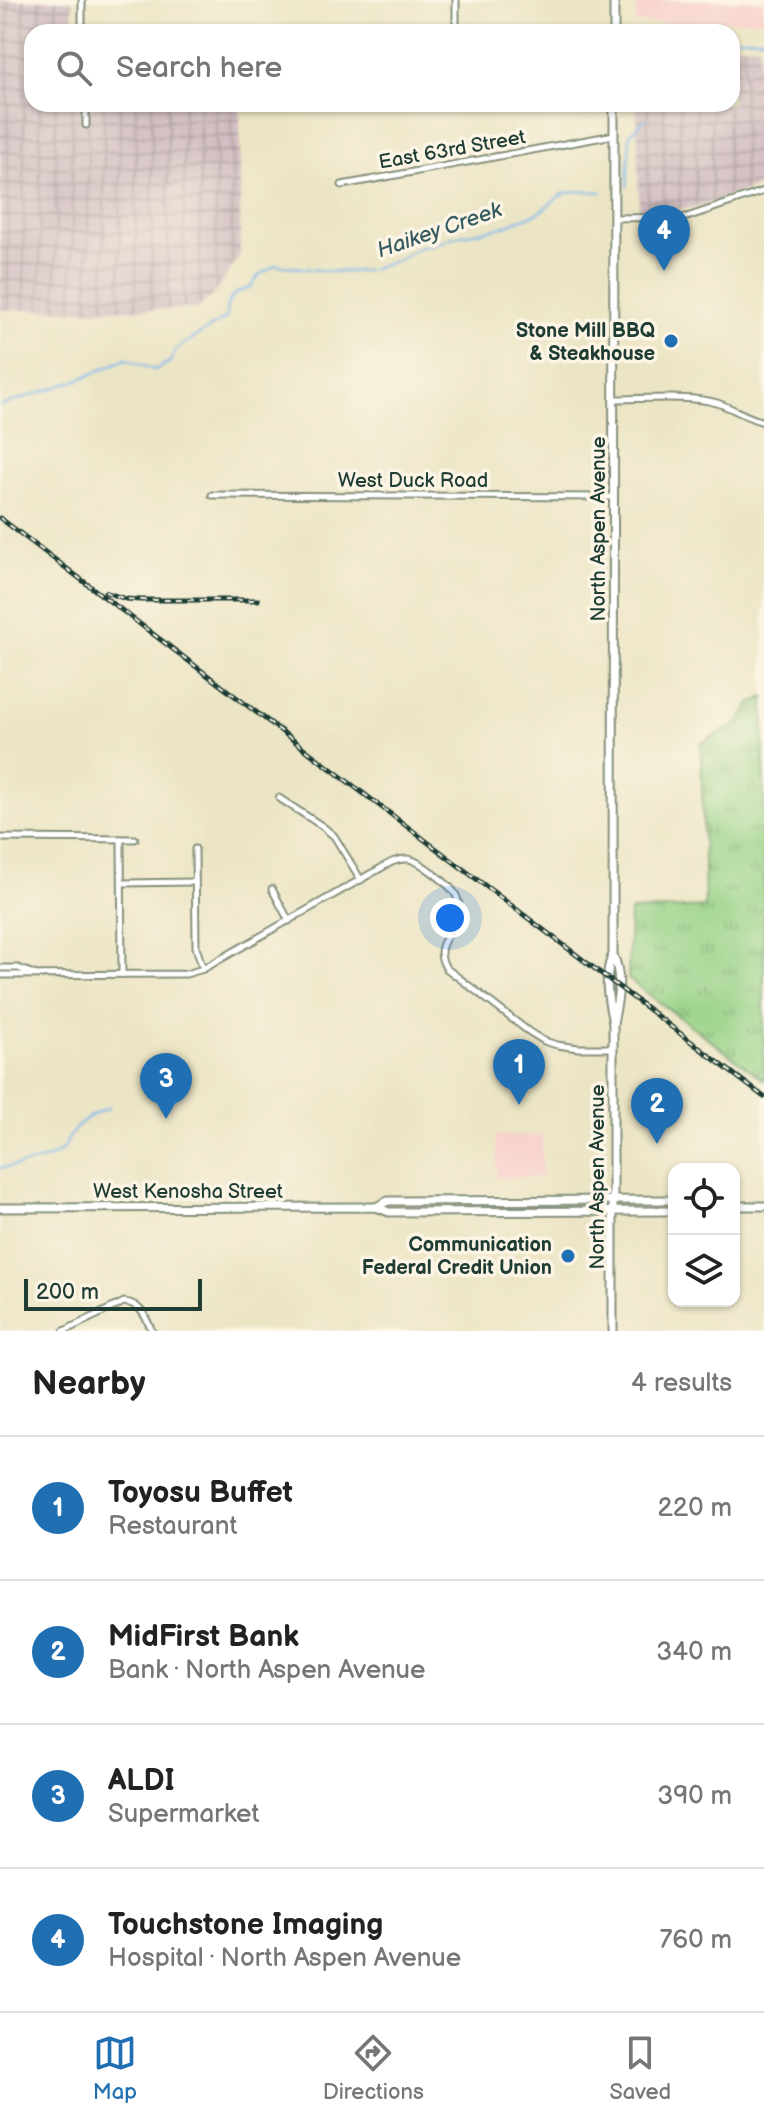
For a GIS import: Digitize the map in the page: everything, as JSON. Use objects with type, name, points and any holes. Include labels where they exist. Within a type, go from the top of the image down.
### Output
[{"type":"main road","points":[[614,0],[614,24]]},
{"type":"main road","name":"North Aspen Avenue","points":[[613,1331],[613,1023],[618,998],[618,966],[613,954],[614,112]]},
{"type":"main road","name":"West Kenosha Street","points":[[376,1207],[388,1201],[668,1200]]},
{"type":"main road","points":[[484,1201],[484,1212]]},
{"type":"main road","points":[[740,1206],[764,1206]]},
{"type":"main road","name":"West Kenosha Street","points":[[0,1208],[376,1207],[389,1212],[668,1211]]},
{"type":"street","points":[[82,0],[82,24]]},
{"type":"street","points":[[456,0],[456,24]]},
{"type":"street","points":[[86,112],[86,125]]},
{"type":"street","name":"East 63rd Street","points":[[342,185],[614,135]]},
{"type":"street","points":[[614,218],[682,217],[764,191]]},
{"type":"street","points":[[614,399],[698,399],[716,402],[764,422]]},
{"type":"street","name":"West Duck Road","points":[[212,495],[614,497]]},
{"type":"street","points":[[279,798],[334,836],[361,880]]},
{"type":"street","points":[[0,838],[135,839]]},
{"type":"street","points":[[121,839],[122,974]]},
{"type":"street","points":[[195,849],[196,947],[203,969]]},
{"type":"street","points":[[0,975],[186,974],[203,969],[396,860],[406,859],[417,861],[454,892],[458,900],[458,918],[441,945],[441,960],[446,968],[544,1041],[578,1048],[613,1048]]},
{"type":"street","points":[[122,883],[195,882]]},
{"type":"street","points":[[272,889],[289,921]]},
{"type":"street","points":[[0,968],[18,968],[35,974]]},
{"type":"street","points":[[64,1331],[119,1304],[131,1303],[142,1312],[152,1331]]},
{"type":"shaded area","points":[[0,0],[72,0],[72,24],[24,24],[24,112],[240,112],[240,255],[215,293],[197,309],[0,310]]},
{"type":"shaded area","points":[[636,0],[764,0],[764,20],[636,23]]},
{"type":"shaded area","points":[[740,45],[759,45],[759,186],[700,207],[639,211],[637,112],[740,112]]},
{"type":"shaded area","points":[[496,1135],[542,1136],[542,1177],[497,1178]]},
{"type":"green space","points":[[764,697],[764,1080],[628,979],[630,911],[705,907],[701,743],[739,723],[749,705]]},
{"type":"waterway","name":"Haikey Creek","points":[[740,38],[764,38]]},
{"type":"waterway","name":"Haikey Creek","points":[[627,187],[630,134],[647,118]]},
{"type":"waterway","name":"Haikey Creek","points":[[0,406],[78,380],[126,359],[155,370],[170,362],[177,348],[226,318],[227,305],[234,294],[251,287],[259,275],[276,265],[336,272],[365,271],[398,260],[418,248],[502,227],[538,213],[566,193],[602,192]]},
{"type":"waterway","points":[[0,1168],[49,1158],[63,1148],[79,1124],[109,1108]]},
{"type":"railway","points":[[0,518],[764,1097]]},
{"type":"railway","points":[[105,592],[141,600],[258,600]]},
{"type":"place","name":"Touchstone Imaging","points":[[664,271]]},
{"type":"place","name":"Stone Mill BBQ & Steakhouse","points":[[671,341]]},
{"type":"place","name":"Toyosu Buffet","points":[[519,1105]]},
{"type":"place","name":"ALDI","points":[[166,1119]]},
{"type":"place","name":"MidFirst Bank","points":[[657,1144]]},
{"type":"place","name":"Communication Federal Credit Union","points":[[568,1256]]}]
